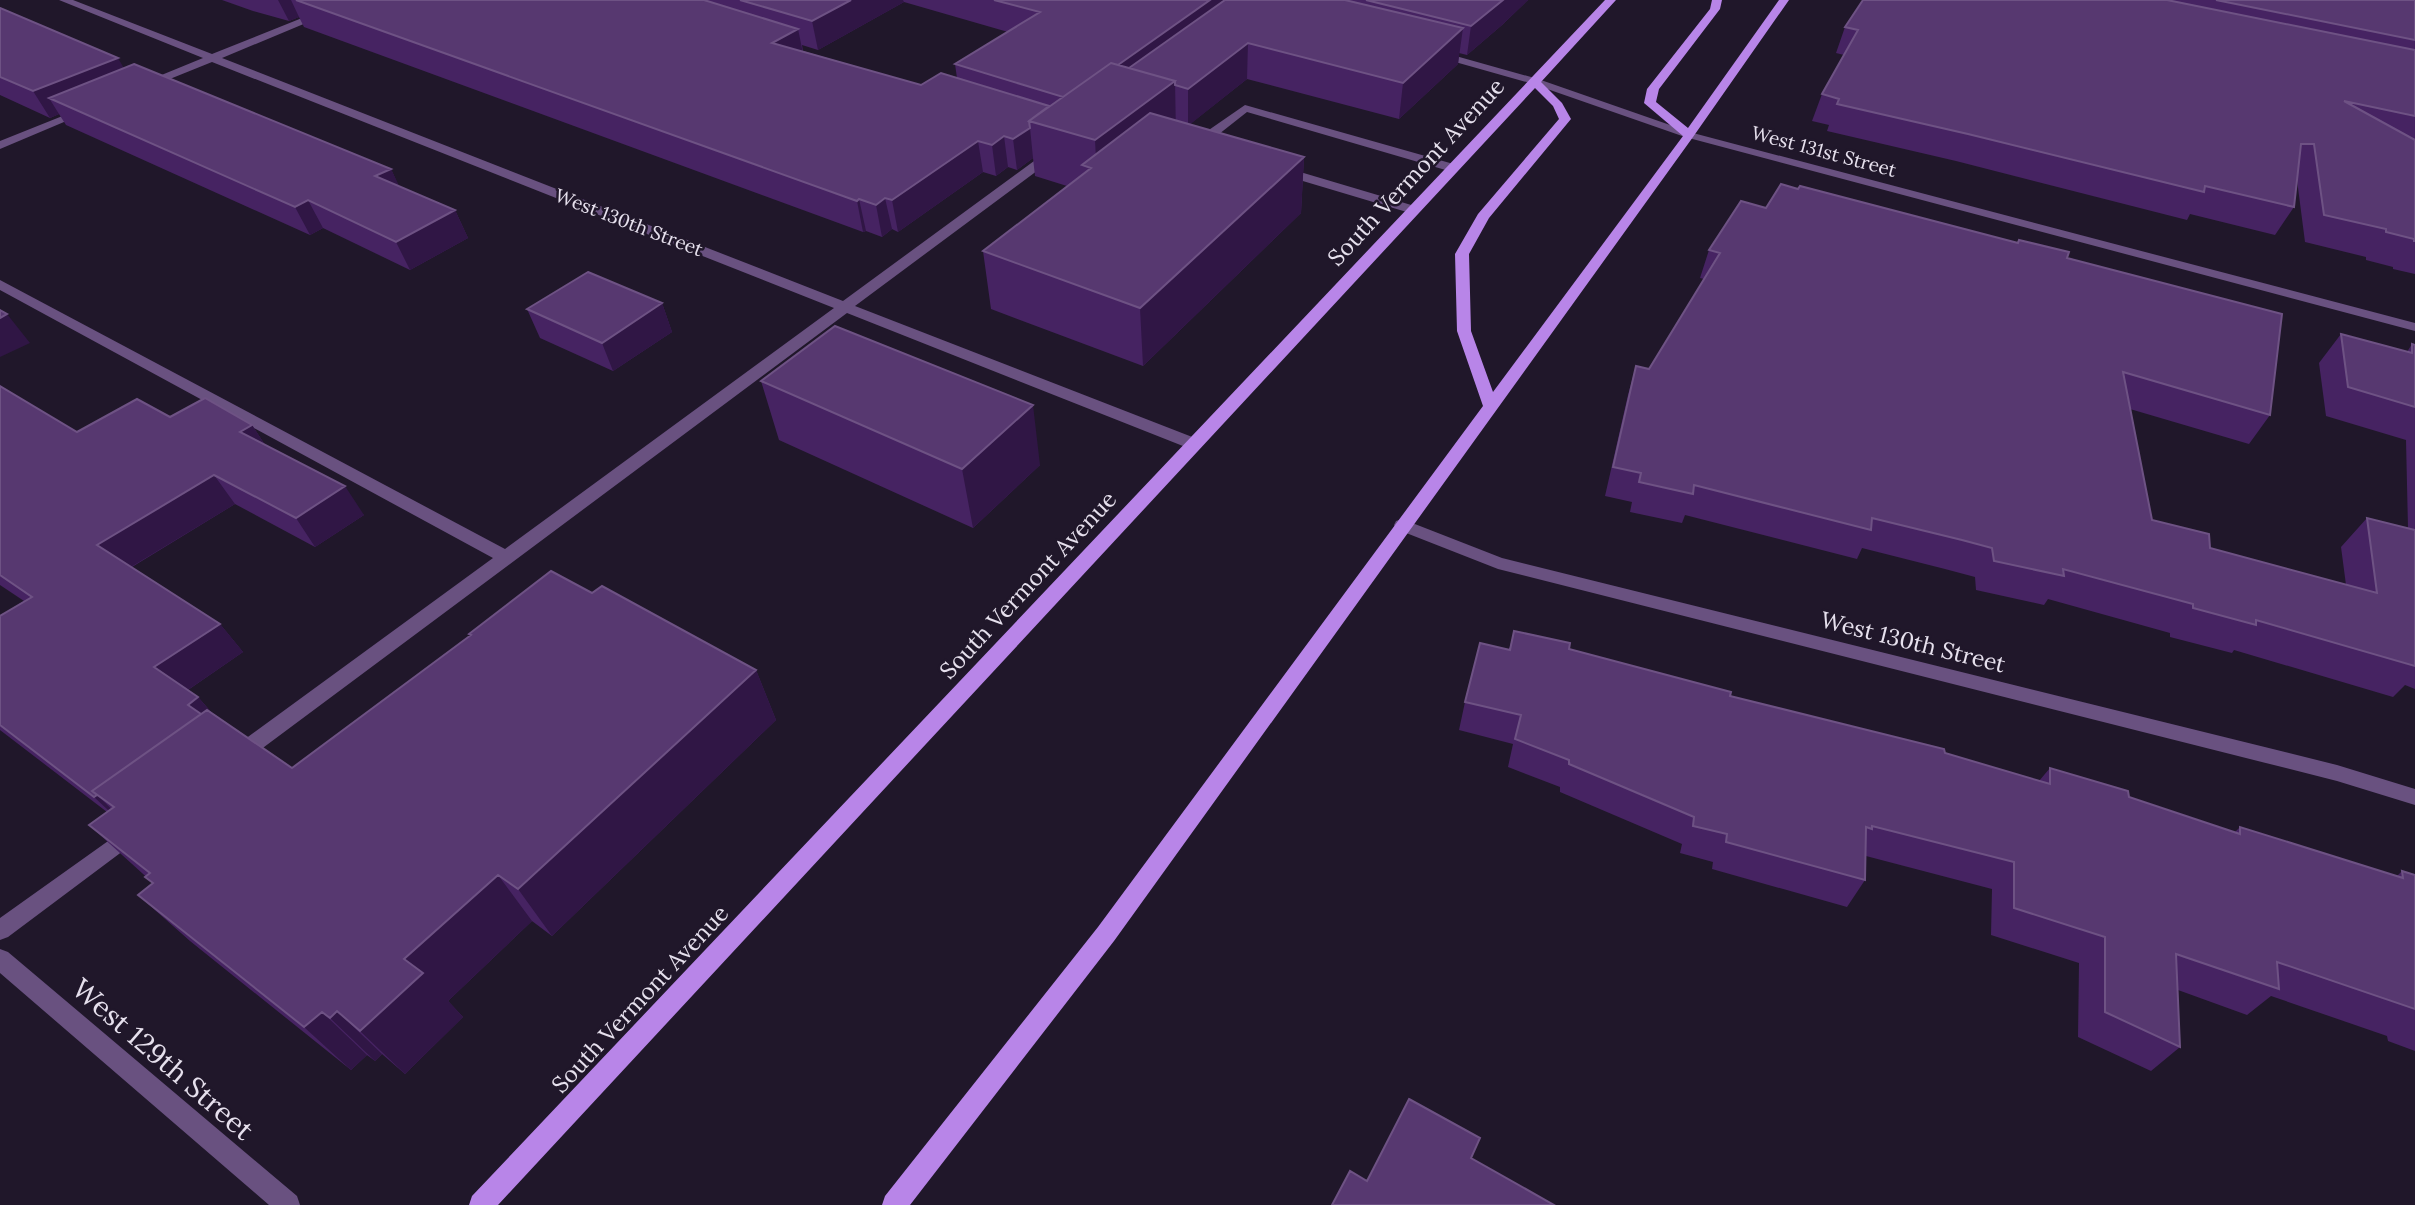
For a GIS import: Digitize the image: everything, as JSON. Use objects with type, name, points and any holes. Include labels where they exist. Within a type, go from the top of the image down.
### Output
[{"type":"main road","name":"South Vermont Avenue","points":[[481,1205],[1611,0]]},
{"type":"main road","points":[[1689,135],[1650,103],[1653,89],[1715,9],[1717,0]]},
{"type":"main road","points":[[894,1205],[1106,934],[1689,135],[1784,0]]},
{"type":"main road","points":[[1490,405],[1464,331],[1462,254],[1483,217],[1565,119],[1558,104],[1534,82]]},
{"type":"street","name":"West 130th Street","points":[[64,0],[1194,444]]},
{"type":"street","points":[[137,89],[356,0]]},
{"type":"street","name":"West 131st Street","points":[[1420,49],[1534,82],[1689,135],[2415,327]]},
{"type":"street","points":[[0,145],[100,104]]},
{"type":"street","points":[[1231,156],[1218,152],[1201,135],[1245,108],[1453,168]]},
{"type":"street","points":[[225,764],[1064,145]]},
{"type":"street","points":[[1269,167],[1414,210]]},
{"type":"street","points":[[0,284],[506,557]]},
{"type":"street","name":"West 130th Street","points":[[1402,525],[1498,563],[2323,770],[2415,797]]},
{"type":"street","points":[[0,930],[146,822]]},
{"type":"street","name":"West 129th Street","points":[[0,958],[288,1205]]},
{"type":"building","points":[[296,0],[704,0],[798,29],[772,43],[921,85],[941,73],[1049,106],[1029,121],[1030,128],[1013,139],[1004,136],[992,145],[978,141],[892,200],[885,198],[876,205],[859,199],[857,201]]},
{"type":"building","points":[[740,0],[851,0],[812,21]]},
{"type":"building","points":[[994,0],[1210,0],[1118,65],[1111,63],[1063,97],[955,64],[1040,12]]},
{"type":"building","points":[[1225,0],[1345,0],[1463,28],[1403,83],[1248,43],[1188,89],[1175,85],[1175,81],[1129,68]]},
{"type":"building","points":[[1366,0],[1503,0],[1471,26]]},
{"type":"building","points":[[1863,0],[2167,0],[2415,50],[2415,116],[2344,101],[2415,140],[2415,241],[2386,232],[2386,229],[2324,215],[2314,144],[2301,144],[2294,207],[2205,186],[2204,192],[1837,104],[1839,99],[1822,94],[1858,30],[1845,27]]},
{"type":"building","points":[[2216,0],[2415,0],[2415,40]]},
{"type":"building","points":[[0,8],[118,58],[33,91],[0,77]]},
{"type":"building","points":[[1111,63],[1175,81],[1095,140],[1029,121]]},
{"type":"building","points":[[134,64],[391,169],[375,176],[455,210],[396,242],[308,200],[295,207],[49,98]]},
{"type":"building","points":[[1150,113],[1304,157],[1140,308],[983,251],[1091,168],[1082,165]]},
{"type":"building","points":[[1781,184],[1798,189],[1800,186],[2018,243],[2019,240],[2069,252],[2067,258],[2282,314],[2270,415],[2123,372],[2152,520],[2209,534],[2210,548],[2377,593],[2367,518],[2415,530],[2415,666],[2256,620],[2256,625],[2193,608],[2193,604],[2063,569],[2064,576],[1994,561],[1992,548],[1962,540],[1872,518],[1871,530],[1694,485],[1693,494],[1639,482],[1641,473],[1613,467],[1636,366],[1649,369],[1720,253],[1709,250],[1741,201],[1766,208]]},
{"type":"building","points":[[588,272],[662,303],[602,343],[527,309]]},
{"type":"building","points":[[835,326],[1033,405],[962,469],[761,381]]},
{"type":"building","points":[[2341,334],[2412,353],[2412,344],[2415,345],[2415,407],[2348,387]]},
{"type":"building","points":[[0,386],[77,432],[137,399],[170,417],[205,398],[252,425],[240,432],[345,486],[296,518],[214,475],[97,545],[220,624],[154,667],[198,697],[188,705],[201,714],[92,791],[97,795],[94,797],[0,725],[0,616],[32,597],[0,575]]},
{"type":"building","points":[[551,571],[592,593],[602,586],[756,670],[518,889],[498,875],[404,959],[423,973],[360,1031],[337,1011],[330,1018],[322,1012],[304,1027],[138,895],[153,883],[145,877],[150,873],[89,825],[114,807],[92,791],[207,710],[292,768],[471,635],[469,634]]},
{"type":"building","points":[[1514,631],[1570,643],[1569,649],[1731,692],[1730,696],[1944,749],[1945,753],[2050,784],[2050,768],[2128,791],[2129,797],[2240,834],[2240,827],[2403,878],[2402,871],[2415,875],[2415,1009],[2277,962],[2279,989],[2176,954],[2180,1047],[2105,1012],[2105,937],[2014,908],[2014,862],[1872,826],[1872,829],[1866,827],[1865,880],[1726,842],[1727,834],[1693,826],[1694,817],[1569,764],[1569,760],[1515,739],[1521,715],[1465,702],[1480,643],[1510,650]]},
{"type":"building","points":[[1409,1099],[1480,1138],[1471,1158],[1554,1205],[1332,1205],[1350,1171],[1367,1181]]}]
